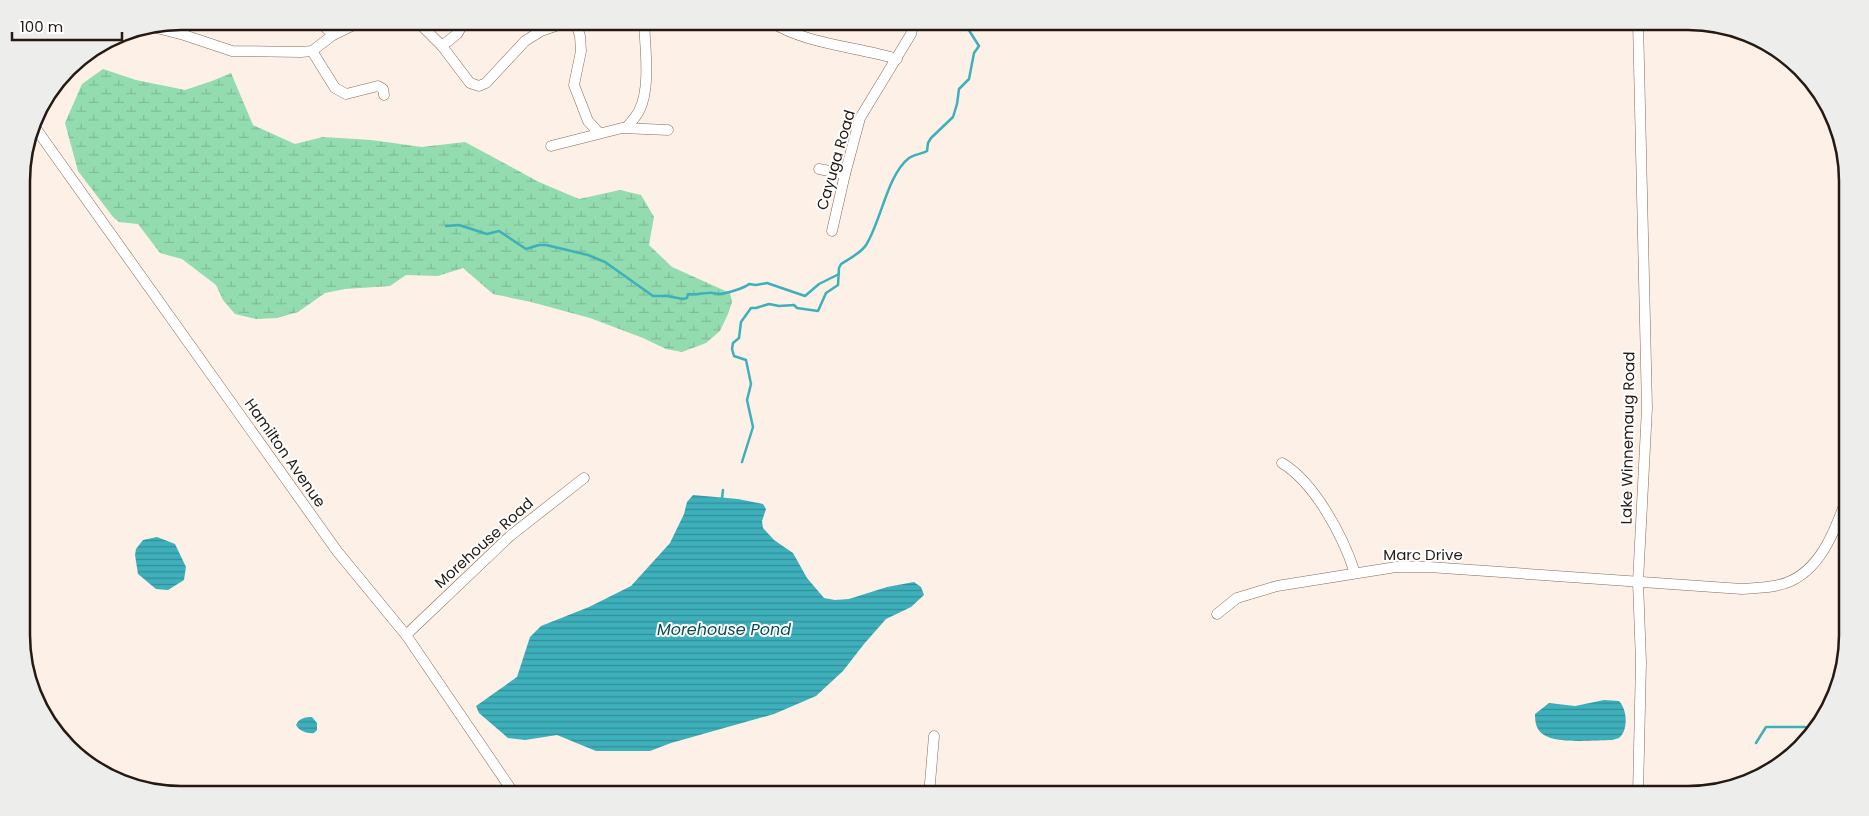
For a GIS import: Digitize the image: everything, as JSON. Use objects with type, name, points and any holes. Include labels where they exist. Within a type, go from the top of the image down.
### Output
[{"type":"street","points":[[328,30],[333,35]]},
{"type":"street","points":[[165,31],[232,51],[301,52],[312,51],[333,35],[343,30]]},
{"type":"street","points":[[425,30],[442,46],[470,83],[479,86],[486,83],[525,41],[544,30]]},
{"type":"street","points":[[442,46],[459,30]]},
{"type":"street","points":[[578,30],[581,52],[574,85],[588,121],[599,133]]},
{"type":"street","points":[[627,128],[639,111],[644,93],[646,67],[644,30]]},
{"type":"street","points":[[790,30],[814,40],[897,58]]},
{"type":"street","name":"Cayuga Road","points":[[832,231],[860,118],[912,30]]},
{"type":"street","name":"Lake Winnemaug Road","points":[[1638,30],[1647,408],[1638,582],[1641,662],[1638,786]]},
{"type":"street","points":[[312,51],[335,88],[346,94],[378,86],[383,89],[384,95]]},
{"type":"street","points":[[551,146],[599,133],[627,128],[668,130]]},
{"type":"street","name":"Hamilton Avenue","points":[[39,132],[337,551],[406,635],[509,786]]},
{"type":"street","points":[[819,169],[845,174]]},
{"type":"street","points":[[1282,462],[1300,475],[1335,525],[1348,550],[1355,573]]},
{"type":"street","name":"Morehouse Road","points":[[406,635],[510,536],[584,478]]},
{"type":"street","name":"Marc Drive","points":[[1217,614],[1237,598],[1277,586],[1396,568],[1430,567],[1742,589],[1775,586],[1796,578],[1814,563],[1830,540],[1839,518]]},
{"type":"street","points":[[930,786],[934,736]]},
{"type":"green space","points":[[103,69],[136,80],[185,90],[231,73],[253,125],[295,144],[323,137],[371,140],[422,147],[465,142],[539,182],[579,199],[620,190],[641,195],[654,217],[649,245],[672,267],[730,293],[732,302],[728,314],[720,331],[706,343],[682,352],[666,349],[590,318],[493,294],[463,268],[438,276],[406,275],[390,286],[345,289],[325,293],[298,312],[277,318],[256,319],[235,314],[223,300],[216,285],[182,259],[160,253],[138,224],[119,222],[113,217],[78,171],[65,123],[82,84]]},
{"type":"water","name":"Morehouse Pond","points":[[693,495],[738,499],[763,504],[766,509],[762,521],[763,528],[774,540],[793,553],[807,578],[824,598],[835,600],[849,599],[887,587],[914,582],[921,587],[924,595],[911,607],[886,619],[843,671],[816,696],[774,714],[671,743],[650,751],[596,751],[557,735],[525,740],[508,738],[479,713],[476,706],[517,677],[530,637],[541,626],[589,607],[631,586],[670,543],[684,514],[687,502]]},
{"type":"water","points":[[157,537],[175,544],[186,567],[184,580],[168,590],[156,589],[138,574],[136,549],[143,540]]},
{"type":"water","points":[[1604,700],[1619,701],[1624,709],[1626,725],[1619,738],[1587,741],[1558,740],[1544,735],[1536,726],[1535,714],[1549,703],[1575,706]]},
{"type":"water","points":[[312,717],[317,723],[317,730],[314,733],[304,732],[296,725],[302,718]]},
{"type":"waterway","points":[[742,462],[753,427],[747,400],[751,384],[746,360],[734,356],[732,349],[733,343],[739,338],[741,322],[751,308],[769,304],[779,306],[794,305],[797,308],[818,311],[826,293],[838,285],[841,264],[858,253],[866,245],[890,187],[901,166],[909,158],[927,151],[931,138],[953,117],[959,89],[969,79],[974,53],[979,46],[969,30]]},
{"type":"waterway","points":[[446,226],[459,225],[487,234],[499,231],[526,249],[546,245],[588,255],[605,262],[653,296],[683,299],[687,298],[688,294],[722,294],[749,284],[767,283],[805,296],[819,284],[839,274]]},
{"type":"waterway","points":[[722,498],[723,490]]},
{"type":"waterway","points":[[1756,743],[1766,727],[1807,727]]}]
